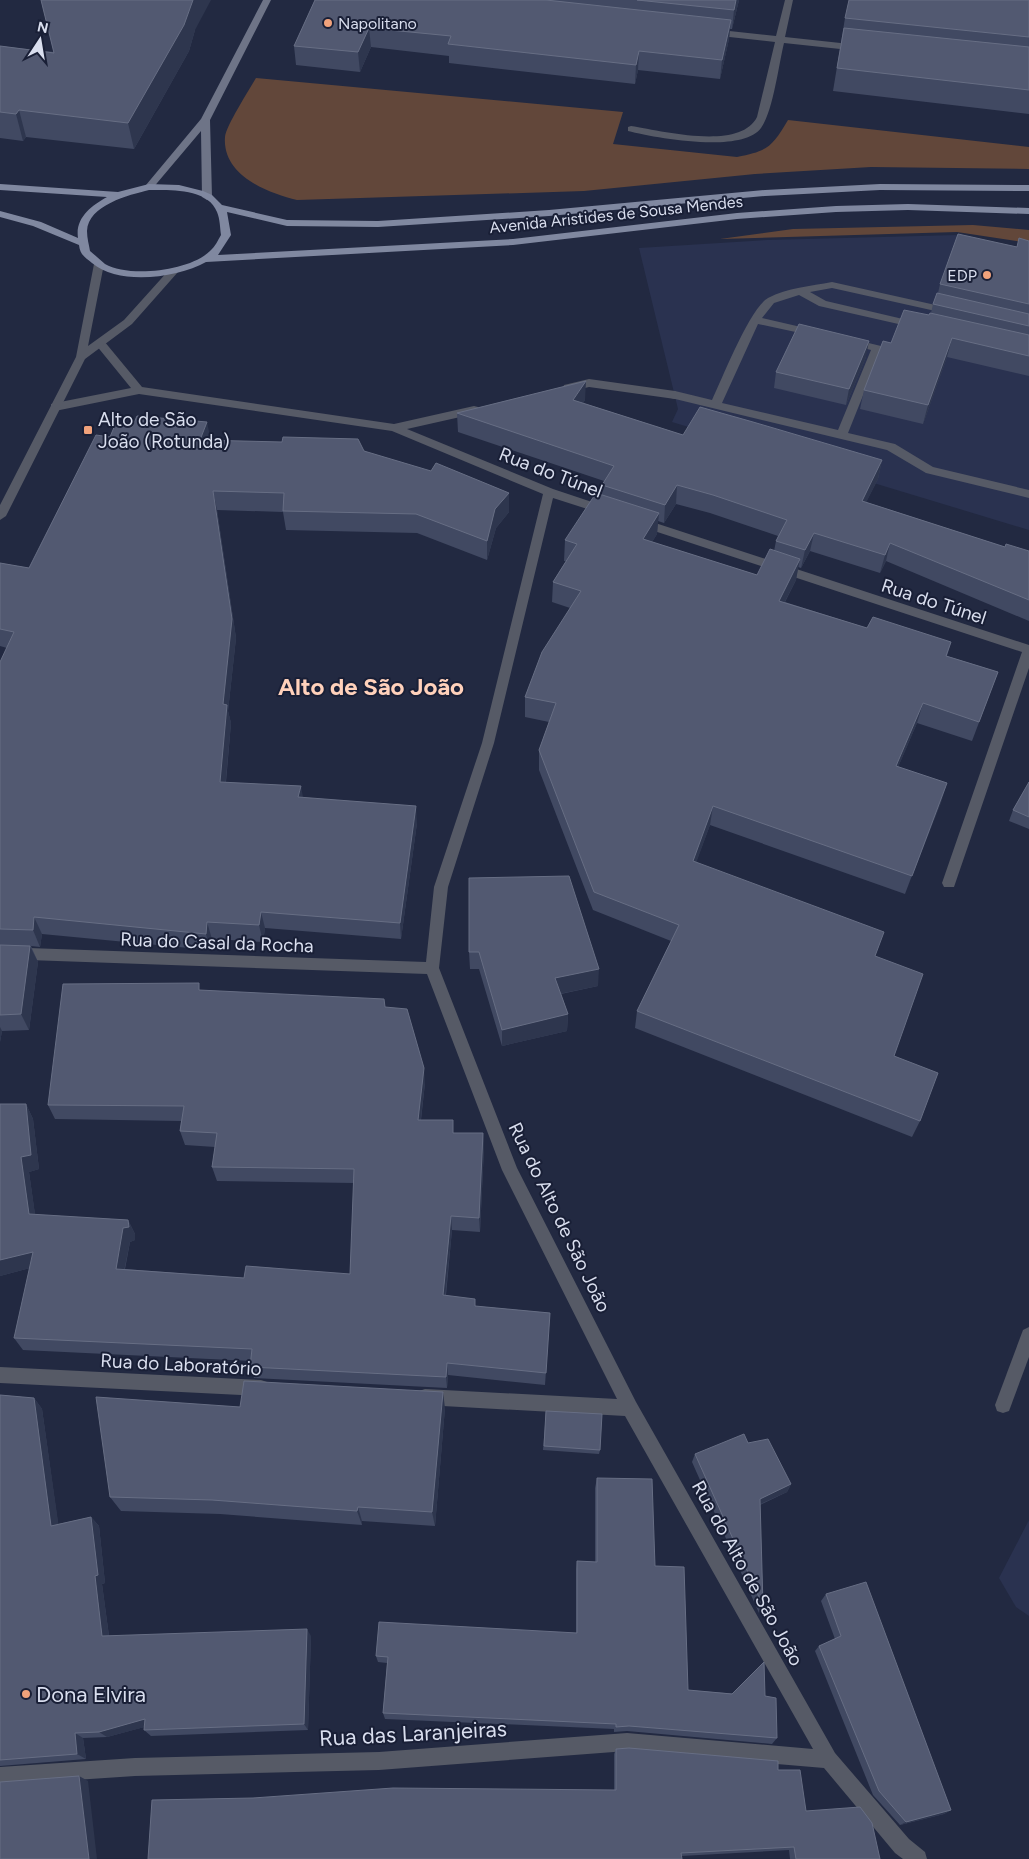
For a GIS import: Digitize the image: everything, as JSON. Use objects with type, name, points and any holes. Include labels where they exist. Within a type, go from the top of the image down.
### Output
[{"type":"main road","points":[[149,187],[205,120],[268,0]]},
{"type":"main road","points":[[205,120],[207,196]]},
{"type":"main road","name":"Avenida Aristides de Sousa Mendes","points":[[220,207],[287,223],[378,224],[549,213],[765,192],[880,186],[1029,188]]},
{"type":"main road","points":[[0,187],[118,195]]},
{"type":"main road","points":[[149,187],[190,190],[207,196],[220,207],[227,220],[227,233],[220,247],[206,259],[174,272],[133,275],[115,271],[100,264],[88,254],[82,243],[82,229],[88,216],[101,204],[118,195],[149,187]]},
{"type":"main road","name":"Avenida Aristides de Sousa Mendes","points":[[206,259],[513,242],[737,216],[836,209],[908,207],[1029,211]]},
{"type":"main road","points":[[0,214],[37,224],[82,243]]},
{"type":"street","points":[[631,129],[717,139],[732,138],[756,128],[762,117],[789,0]]},
{"type":"street","points":[[702,31],[870,49]]},
{"type":"street","points":[[0,516],[81,357],[100,264]]},
{"type":"street","points":[[81,357],[128,322],[174,272]]},
{"type":"street","points":[[716,404],[755,320],[770,300],[800,291],[832,285],[963,314]]},
{"type":"street","points":[[800,291],[823,304],[926,328]]},
{"type":"street","points":[[755,320],[877,348],[842,435]]},
{"type":"street","points":[[56,407],[139,390],[100,343]]},
{"type":"street","points":[[554,391],[589,383],[675,395],[891,447],[930,470],[1029,494]]},
{"type":"street","name":"Rua do Túnel","points":[[139,390],[394,428],[550,492],[1029,650]]},
{"type":"street","points":[[394,428],[490,406]]},
{"type":"street","name":"Rua do Alto de São João","points":[[550,492],[488,743],[441,888],[432,968],[510,1170],[630,1408],[829,1760],[902,1846],[918,1859]]},
{"type":"street","points":[[949,883],[1029,650]]},
{"type":"street","name":"Rua do Casal da Rocha","points":[[0,953],[432,968]]},
{"type":"street","points":[[1003,1406],[1029,1335]]},
{"type":"street","name":"Rua do Laboratório","points":[[0,1375],[276,1389]]},
{"type":"street","points":[[414,1396],[630,1408]]},
{"type":"street","name":"Rua das Laranjeiras","points":[[0,1776],[135,1767],[379,1761],[627,1742],[829,1760]]},
{"type":"shaded area","points":[[256,78],[623,112],[613,144],[737,157],[763,150],[778,136],[788,120],[1029,147],[1029,169],[871,167],[755,174],[584,191],[297,200],[273,193],[249,180],[231,162],[226,150],[226,132]]},
{"type":"shaded area","points":[[973,225],[1029,230],[1029,243],[957,232],[720,239],[793,229]]},
{"type":"shaded area","points":[[958,235],[1029,249],[1029,530],[672,422],[678,409],[639,248],[768,240]]},
{"type":"shaded area","points":[[1029,1520],[1029,1616],[1016,1607],[999,1578]]},
{"type":"building","points":[[41,0],[193,0],[184,25],[128,123],[19,110],[16,114],[0,112],[0,46],[54,53]]},
{"type":"building","points":[[315,0],[546,0],[731,20],[722,60],[639,51],[636,65],[448,44],[451,36],[369,28],[358,52],[294,46]]},
{"type":"building","points":[[637,0],[736,0],[734,10]]},
{"type":"building","points":[[849,0],[1029,0],[1029,37],[845,18]]},
{"type":"building","points":[[844,28],[1029,47],[1029,90],[837,68]]},
{"type":"building","name":"EDP","points":[[958,234],[1017,247],[1019,238],[1029,241],[1029,304],[940,284]]},
{"type":"building","points":[[937,293],[1029,314],[1029,326],[933,304]]},
{"type":"building","points":[[904,310],[929,315],[930,313],[1029,335],[1029,356],[952,338],[928,405],[864,390],[883,341],[891,343]]},
{"type":"building","points":[[799,324],[869,341],[849,389],[776,372]]},
{"type":"building","points":[[586,381],[573,400],[683,435],[700,407],[882,460],[862,501],[1005,547],[1006,544],[1029,551],[1029,600],[890,543],[885,555],[814,533],[805,550],[776,541],[787,520],[677,485],[665,505],[602,485],[614,466],[457,413]]},
{"type":"building","points":[[137,416],[207,422],[200,440],[282,442],[283,437],[358,439],[364,451],[431,471],[436,463],[509,493],[495,509],[487,541],[416,514],[283,511],[284,493],[213,491],[232,619],[223,704],[227,705],[220,782],[301,786],[298,797],[416,806],[400,923],[261,912],[259,925],[207,922],[206,934],[34,917],[33,930],[0,929],[0,662],[14,632],[0,629],[0,563],[29,568],[96,435],[110,437],[115,425],[132,427]]},
{"type":"building","points":[[596,493],[659,513],[643,539],[757,575],[770,549],[800,559],[779,601],[867,628],[873,617],[951,642],[946,656],[998,672],[979,722],[923,703],[896,766],[947,783],[912,876],[713,806],[693,861],[884,932],[875,956],[923,974],[894,1056],[938,1073],[920,1121],[637,1011],[679,925],[594,892],[539,750],[556,703],[525,697],[542,652],[581,591],[553,582],[577,544],[565,540]]},
{"type":"building","points":[[1029,782],[1029,817],[1013,810]]},
{"type":"building","points":[[569,876],[599,969],[555,978],[568,1014],[502,1030],[479,952],[469,952],[469,878]]},
{"type":"building","points":[[0,945],[30,946],[21,1014],[0,1015]]},
{"type":"building","points":[[199,983],[199,990],[384,999],[385,1007],[407,1009],[424,1068],[418,1120],[453,1120],[453,1133],[483,1133],[479,1218],[451,1216],[443,1295],[475,1299],[475,1306],[550,1313],[546,1373],[447,1363],[446,1377],[250,1367],[252,1349],[14,1338],[33,1252],[0,1260],[0,1104],[26,1104],[31,1155],[21,1157],[29,1214],[128,1220],[129,1227],[123,1228],[116,1269],[244,1278],[246,1266],[350,1274],[354,1169],[212,1167],[217,1133],[180,1131],[184,1106],[48,1105],[63,984]]},
{"type":"building","points":[[244,1381],[443,1392],[432,1512],[358,1507],[357,1511],[212,1500],[110,1497],[96,1397],[240,1407]]},
{"type":"building","points":[[0,1395],[34,1398],[51,1526],[91,1517],[98,1575],[95,1576],[102,1636],[307,1629],[304,1724],[144,1730],[145,1719],[99,1732],[75,1733],[77,1754],[0,1760]]},
{"type":"building","points":[[546,1411],[602,1414],[600,1450],[544,1446]]},
{"type":"building","points":[[744,1434],[748,1443],[768,1439],[791,1484],[760,1499],[763,1606],[695,1454]]},
{"type":"building","points":[[597,1478],[652,1479],[655,1566],[684,1567],[688,1690],[732,1694],[764,1662],[765,1696],[776,1698],[777,1738],[629,1726],[616,1727],[616,1724],[383,1713],[388,1657],[376,1656],[379,1622],[577,1633],[577,1561],[597,1562]]},
{"type":"building","points":[[866,1582],[951,1810],[906,1822],[879,1791],[819,1646],[841,1636],[826,1594]]},
{"type":"building","points":[[629,1748],[778,1761],[778,1770],[800,1770],[806,1811],[860,1807],[872,1823],[880,1859],[796,1859],[794,1847],[681,1853],[682,1859],[148,1859],[152,1800],[253,1798],[393,1788],[616,1790],[616,1749]]},
{"type":"building","points":[[79,1776],[89,1859],[0,1859],[0,1782]]},
{"type":"place","name":"Napolitano","points":[[328,23]]},
{"type":"place","name":"EDP","points":[[987,275]]},
{"type":"place","name":"Alto de São João (Rotunda)","points":[[88,430]]},
{"type":"place","name":"Dona Elvira","points":[[26,1694]]},
{"type":"district","name":"Alto de São João","points":[[371,687]]}]
